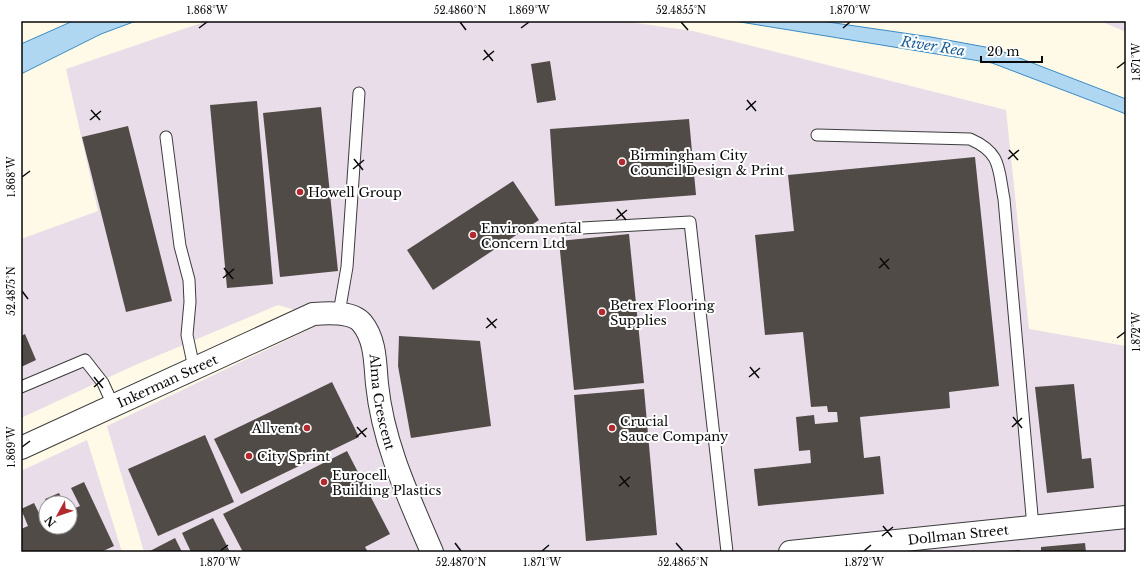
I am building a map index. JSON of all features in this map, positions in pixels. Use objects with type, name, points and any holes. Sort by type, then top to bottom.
[{"type":"street","name":"Alma Crescent","points":[[313,314],[339,313],[361,322],[372,338],[378,393],[396,468],[432,552]]},
{"type":"street","name":"Inkerman Street","points":[[21,448],[313,314]]},
{"type":"street","name":"Dollman Street","points":[[790,552],[1126,517]]},
{"type":"lane","points":[[339,313],[347,267],[359,93]]},
{"type":"lane","points":[[817,135],[970,140],[984,145],[995,156],[1004,199],[1033,527]]},
{"type":"lane","points":[[166,137],[180,246],[189,280],[190,302],[187,335],[194,368]]},
{"type":"lane","points":[[564,229],[690,222],[727,552]]},
{"type":"lane","points":[[21,387],[85,360],[103,383],[113,405]]},
{"type":"shaded area","points":[[207,21],[622,21],[693,31],[1006,110],[1029,329],[1126,346],[1126,552],[144,552],[107,426],[316,326],[298,311],[278,305],[133,366],[21,418],[21,239],[98,211],[66,69]]},
{"type":"shaded area","points":[[1100,21],[1126,21],[1126,32]]},
{"type":"shaded area","points":[[87,440],[122,552],[21,552],[21,471]]},
{"type":"water","points":[[73,21],[136,21],[101,34],[21,74],[21,44]]},
{"type":"water","name":"River Rea","points":[[734,21],[821,21],[931,37],[996,49],[1126,99],[1126,114],[992,63]]},
{"type":"building","points":[[550,61],[556,100],[537,103],[531,64]]},
{"type":"building","points":[[257,101],[273,284],[227,288],[210,105]]},
{"type":"building","name":"Howell Group","points":[[321,107],[338,271],[280,277],[263,113]]},
{"type":"building","name":"Birmingham City Council Design & Print","points":[[689,119],[696,195],[555,206],[550,129]]},
{"type":"building","points":[[128,126],[172,301],[126,312],[82,137]]},
{"type":"building","points":[[975,157],[999,386],[949,392],[950,408],[860,417],[864,458],[880,456],[884,494],[758,506],[754,469],[811,463],[810,450],[799,451],[796,417],[814,415],[815,424],[838,422],[837,412],[828,412],[827,406],[811,407],[803,332],[765,335],[755,235],[794,231],[788,175]]},
{"type":"building","name":"Environmental Concern Ltd","points":[[513,181],[539,220],[433,290],[407,250]]},
{"type":"building","name":"Betrex Flooring Supplies","points":[[629,234],[644,383],[574,390],[559,241]]},
{"type":"building","points":[[25,334],[36,360],[21,367],[21,336]]},
{"type":"building","points":[[399,336],[480,341],[491,426],[411,438],[398,366]]},
{"type":"building","name":"Allvent","points":[[332,382],[359,437],[241,494],[214,439]]},
{"type":"building","points":[[1074,384],[1082,459],[1091,458],[1094,488],[1047,493],[1035,387]]},
{"type":"building","points":[[644,389],[657,535],[586,541],[574,395]]},
{"type":"building","points":[[205,435],[234,502],[158,536],[128,469]]},
{"type":"building","name":"Eurocell Building Plastics","points":[[347,451],[390,534],[365,547],[368,552],[243,552],[223,514]]},
{"type":"building","points":[[84,482],[114,546],[101,552],[21,552],[21,529],[28,526],[21,509],[34,503],[38,511],[38,535],[78,535],[78,507],[80,506],[78,502],[78,495],[74,495],[71,488]]},
{"type":"building","points":[[213,518],[230,552],[191,552],[182,533]]},
{"type":"building","points":[[175,538],[182,552],[148,552]]},
{"type":"building","points":[[1085,543],[1086,552],[1041,552],[1041,547]]},
{"type":"building","points":[[1020,550],[1020,552],[1008,552],[1008,551]]},
{"type":"place","name":"Birmingham City Council Design & Print","points":[[622,162]]},
{"type":"place","name":"Howell Group","points":[[300,192]]},
{"type":"place","name":"Environmental Concern Ltd","points":[[473,235]]},
{"type":"place","name":"Betrex Flooring Supplies","points":[[602,312]]},
{"type":"place","name":"Allvent","points":[[307,428]]},
{"type":"place","name":"Crucial Sauce Company","points":[[612,428]]},
{"type":"place","name":"City Sprint","points":[[249,456]]},
{"type":"place","name":"Eurocell Building Plastics","points":[[324,482]]}]
